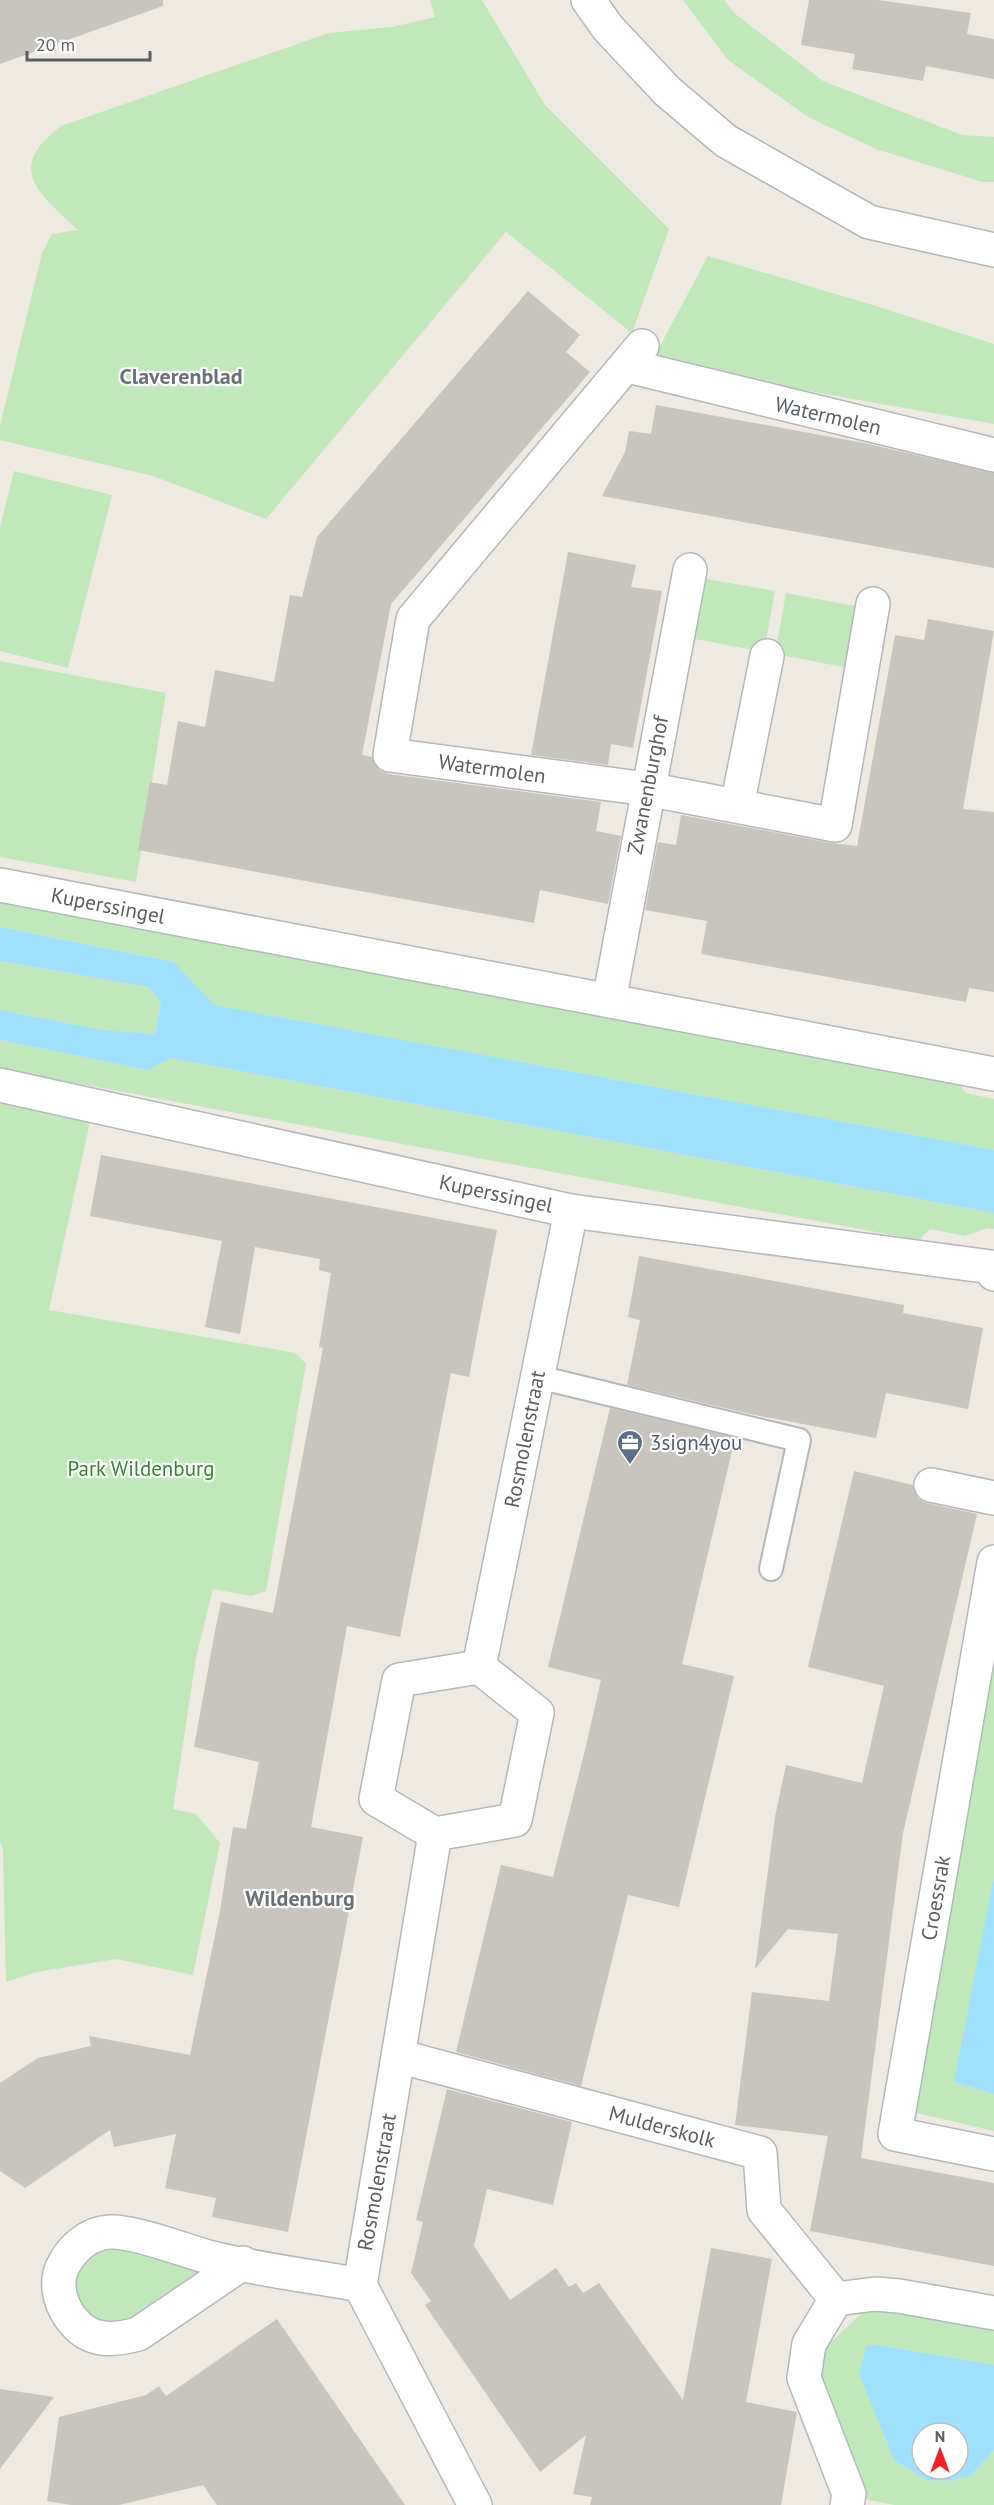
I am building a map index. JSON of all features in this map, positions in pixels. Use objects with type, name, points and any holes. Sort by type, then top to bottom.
[{"type":"street","points":[[588,0],[608,28],[667,91],[726,141],[869,222],[994,250]]},
{"type":"street","name":"Watermolen","points":[[873,604],[835,825],[647,789],[390,755],[414,619],[635,356],[994,455]]},
{"type":"street","name":"Zwanenburghof","points":[[609,1001],[647,789],[690,570]]},
{"type":"street","points":[[738,806],[767,656]]},
{"type":"street","name":"Kuperssingel","points":[[0,885],[994,1074]]},
{"type":"street","name":"Kuperssingel","points":[[0,1085],[572,1211],[991,1267],[994,1274]]},
{"type":"street","name":"Rosmolenstraat","points":[[479,1667],[572,1211]]},
{"type":"street","points":[[931,1485],[994,1498]]},
{"type":"street","name":"Croessrak","points":[[994,1562],[895,2134],[994,2154]]},
{"type":"street","points":[[479,1667],[537,1713],[515,1820],[435,1834],[376,1799],[399,1680],[479,1667]]},
{"type":"street","name":"Rosmolenstraat","points":[[360,2285],[435,1834]]},
{"type":"street","name":"Mulderskolk","points":[[398,2056],[760,2153],[764,2210],[836,2299]]},
{"type":"street","points":[[243,2263],[138,2334],[105,2340],[94,2337],[76,2325],[63,2305],[59,2286],[61,2271],[77,2245],[93,2236],[110,2232],[129,2234],[214,2258],[243,2263],[360,2285],[475,2505]]},
{"type":"street","points":[[847,2505],[849,2494],[804,2378],[809,2344],[836,2299],[875,2294],[899,2296],[994,2313]]},
{"type":"lane","points":[[538,1377],[799,1440],[771,1569]]},
{"type":"green space","points":[[430,0],[482,0],[545,105],[669,229],[632,333],[506,232],[266,519],[153,476],[0,440],[0,426],[42,253],[52,234],[78,230],[41,193],[34,181],[31,169],[34,156],[44,142],[61,126],[329,33],[392,27],[435,17]]},
{"type":"green space","points":[[683,0],[724,0],[734,13],[823,81],[962,135],[994,137],[994,182],[983,182],[876,149],[808,117],[728,60]]},
{"type":"green space","points":[[708,256],[994,344],[994,424],[651,363]]},
{"type":"green space","points":[[14,471],[112,495],[68,668],[0,651],[0,528]]},
{"type":"green space","points":[[701,578],[775,591],[764,652],[690,638]]},
{"type":"green space","points":[[786,593],[860,607],[849,668],[775,654]]},
{"type":"green space","points":[[0,661],[166,693],[136,882],[0,857]]},
{"type":"green space","points":[[0,902],[957,1079],[965,1093],[994,1099],[994,1150],[213,1005],[174,962],[0,927]]},
{"type":"green space","points":[[0,961],[149,987],[161,1003],[155,1034],[102,1030],[0,1010]]},
{"type":"green space","points":[[0,1040],[148,1070],[171,1058],[994,1213],[994,1229],[988,1228],[965,1236],[930,1229],[919,1240],[0,1069]]},
{"type":"green space","name":"Park Wildenburg","points":[[0,1103],[90,1122],[49,1310],[296,1353],[306,1364],[266,1591],[251,1596],[213,1589],[196,1658],[173,1809],[196,1814],[220,1843],[193,1975],[116,1959],[37,1972],[6,1982],[3,1849],[0,1843]]},
{"type":"green space","points":[[994,1617],[994,1877],[955,2082],[994,2094],[994,2131],[904,2110]]},
{"type":"green space","points":[[125,2244],[204,2273],[123,2329],[76,2313],[73,2271],[93,2247]]},
{"type":"green space","points":[[865,2310],[882,2310],[994,2331],[994,2365],[876,2345],[895,2461],[910,2470],[910,2481],[970,2481],[970,2476],[994,2450],[994,2505],[895,2505],[868,2500],[820,2376],[824,2349]]},
{"type":"water","points":[[0,927],[174,962],[214,1005],[994,1150],[994,1213],[171,1058],[148,1070],[0,1040],[0,1010],[102,1030],[155,1034],[161,1003],[149,987],[0,961]]},
{"type":"water","points":[[994,1877],[994,2094],[954,2082]]},
{"type":"water","points":[[877,2345],[994,2365],[994,2450],[970,2476],[970,2421],[910,2421],[910,2470],[895,2461],[859,2374],[867,2346]]},
{"type":"building","points":[[0,0],[163,0],[163,6],[0,64]]},
{"type":"building","points":[[809,0],[878,0],[971,13],[967,34],[994,39],[994,79],[926,66],[923,81],[852,69],[855,54],[801,45]]},
{"type":"building","points":[[528,291],[580,335],[566,352],[590,372],[391,604],[362,755],[372,757],[378,769],[388,774],[601,802],[596,831],[621,836],[608,904],[540,890],[534,923],[138,850],[150,782],[167,785],[178,721],[205,727],[215,670],[274,682],[290,595],[302,597],[317,537]]},
{"type":"building","points":[[656,405],[864,443],[994,473],[994,568],[602,496],[625,452],[629,431],[651,434]]},
{"type":"building","points":[[568,552],[636,565],[631,587],[662,591],[633,748],[611,744],[608,765],[531,755]]},
{"type":"building","points":[[928,619],[994,631],[963,809],[994,812],[994,992],[969,988],[966,1002],[701,954],[707,921],[645,910],[658,842],[676,845],[681,815],[857,846],[895,635],[924,640]]},
{"type":"building","points":[[101,1155],[497,1230],[469,1377],[451,1373],[400,1637],[347,1626],[311,1827],[363,1837],[288,2232],[212,2217],[216,2198],[165,2188],[176,2134],[114,2147],[110,2130],[25,2188],[0,2171],[0,2083],[38,2058],[91,2046],[89,2036],[190,2055],[220,1911],[233,1827],[246,1829],[259,1762],[194,1747],[221,1602],[273,1613],[323,1348],[319,1347],[331,1273],[319,1270],[320,1259],[255,1247],[240,1334],[205,1327],[222,1241],[90,1216]]},
{"type":"building","points":[[639,1256],[904,1305],[903,1313],[983,1328],[968,1409],[886,1393],[876,1438],[750,1414],[627,1385],[640,1320],[628,1317]]},
{"type":"building","points":[[610,1408],[735,1438],[682,1664],[734,1676],[679,1907],[628,1895],[581,2086],[456,2052],[501,1865],[553,1877],[586,1746],[601,1680],[548,1667]]},
{"type":"building","points":[[854,1471],[913,1485],[918,1499],[977,1514],[903,1833],[861,2158],[994,2183],[994,2266],[810,2231],[828,2136],[735,2125],[752,1992],[829,2001],[838,1934],[788,1929],[755,1969],[775,1817],[786,1765],[862,1783],[884,1686],[808,1667]]},
{"type":"building","points":[[447,2089],[572,2122],[553,2205],[487,2189],[474,2246],[510,2300],[556,2268],[569,2287],[576,2283],[583,2293],[599,2283],[683,2400],[711,2248],[772,2259],[746,2402],[797,2412],[781,2505],[590,2505],[592,2497],[573,2494],[586,2435],[540,2472],[425,2305],[431,2301],[411,2273],[423,2222],[416,2220]]},
{"type":"building","points":[[277,2319],[405,2505],[217,2505],[203,2485],[119,2505],[71,2505],[47,2501],[59,2417],[146,2395],[159,2386],[166,2396]]},
{"type":"building","points":[[0,2389],[54,2397],[0,2469]]},
{"type":"place","name":"3sign4you","points":[[630,1466]]},
{"type":"district","name":"Claverenblad","points":[[181,376]]},
{"type":"district","name":"Wildenburg","points":[[300,1898]]}]
